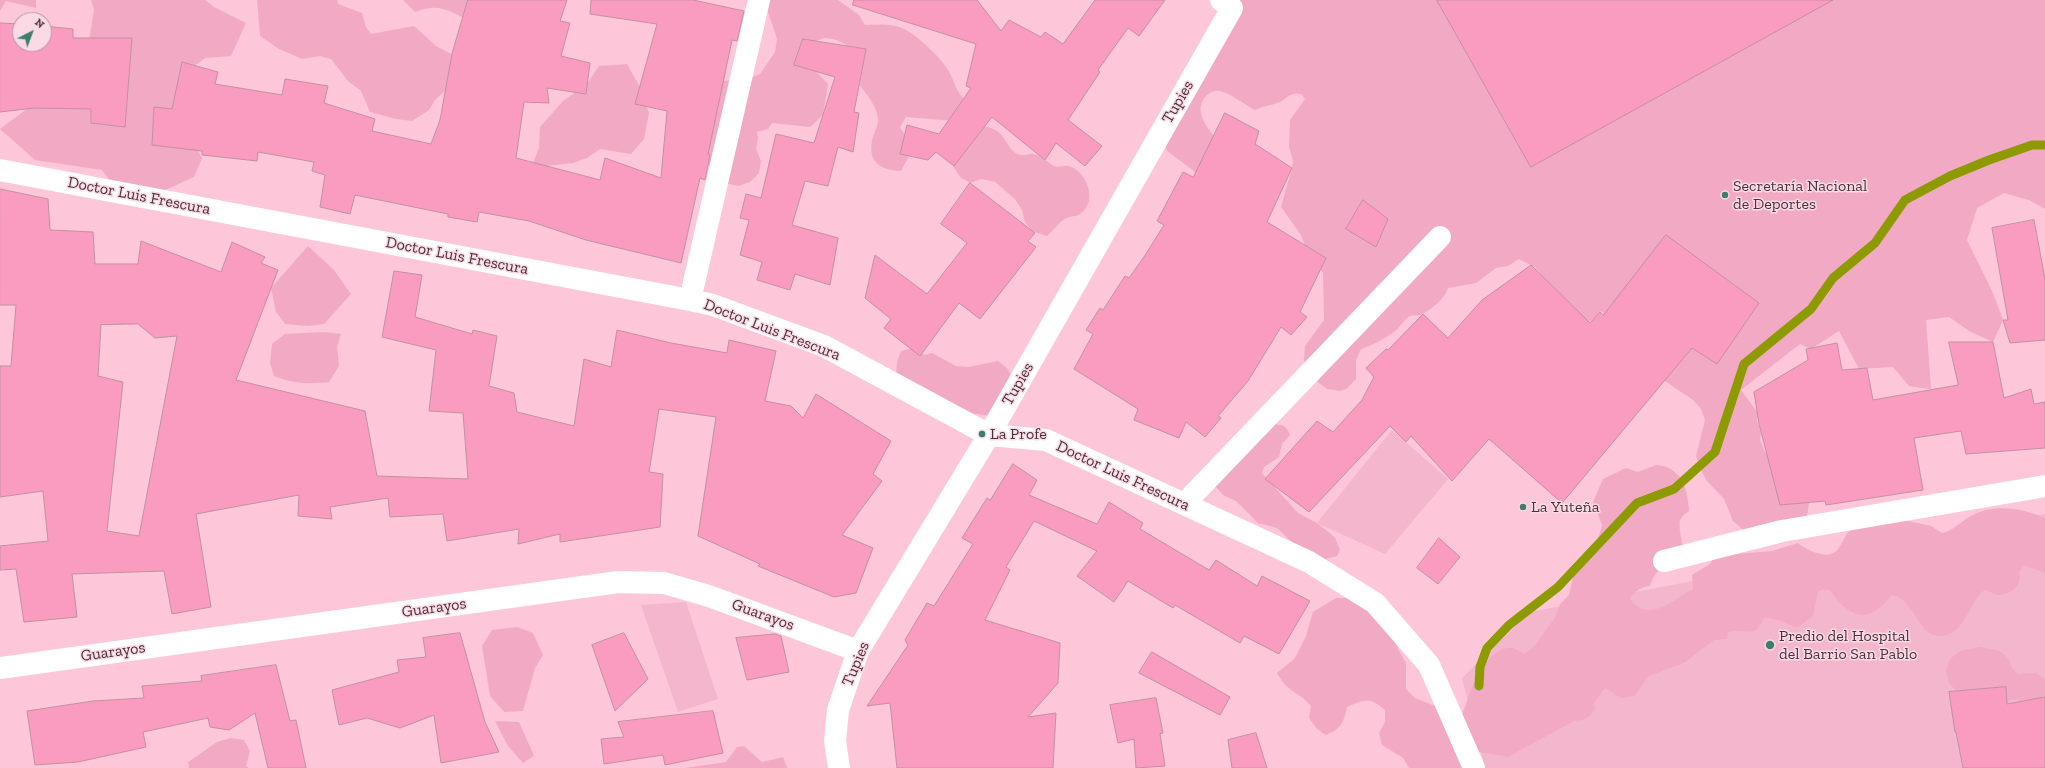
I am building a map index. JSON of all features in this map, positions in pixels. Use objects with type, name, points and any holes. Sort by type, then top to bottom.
[{"type":"street","points":[[690,300],[759,0]]},
{"type":"street","name":"Tupies","points":[[839,768],[835,741],[838,710],[858,651],[989,435],[1226,4]]},
{"type":"street","name":"Doctor Luis Frescura","points":[[0,170],[690,300],[713,305],[824,346],[989,435],[1046,440],[1309,562],[1375,603],[1429,665],[1474,768]]},
{"type":"street","points":[[1184,504],[1440,237]]},
{"type":"street","points":[[1664,561],[1782,531],[2045,486]]},
{"type":"street","name":"Guarayos","points":[[0,668],[618,582],[664,583],[702,594],[858,651]]},
{"type":"shaded area","points":[[0,0],[36,0],[36,8],[6,1],[0,11]]},
{"type":"shaded area","points":[[91,0],[205,0],[214,7],[246,23],[231,56],[205,58],[189,70],[192,139],[202,158],[194,177],[147,198],[119,193],[102,170],[35,160],[0,129],[35,103],[79,102],[94,10]]},
{"type":"shaded area","points":[[257,0],[337,0],[338,4],[362,13],[366,27],[371,34],[414,26],[436,46],[455,56],[452,84],[435,100],[429,110],[412,121],[396,119],[370,112],[361,91],[348,81],[331,59],[320,56],[302,59],[279,49],[260,36]]},
{"type":"shaded area","points":[[403,0],[510,0],[481,30],[458,15],[442,8],[425,9],[415,12]]},
{"type":"shaded area","points":[[764,0],[838,0],[859,15],[865,25],[893,25],[907,31],[926,45],[943,62],[958,91],[964,99],[953,121],[906,117],[900,127],[913,149],[901,171],[882,167],[874,160],[872,155],[872,141],[878,120],[876,110],[859,84],[862,72],[859,59],[850,48],[844,44],[831,39],[822,38],[814,42],[811,66],[828,84],[823,115],[810,127],[772,123],[768,129],[757,132],[758,137],[756,149],[761,161],[759,173],[750,182],[738,186],[725,183],[715,175],[707,162],[702,136],[723,81],[748,79],[760,74],[775,52],[777,39]]},
{"type":"shaded area","name":"Secretaría Nacional de Deportes","points":[[1218,0],[2045,0],[2045,209],[2029,200],[2004,193],[1977,208],[1967,240],[1993,293],[2003,320],[1993,342],[1969,331],[1949,317],[1926,320],[1931,389],[1909,386],[1893,367],[1859,369],[1839,331],[1811,349],[1800,344],[1741,390],[1758,413],[1757,421],[1761,433],[1760,440],[1765,452],[1802,488],[1809,503],[1807,516],[1750,536],[1733,521],[1724,499],[1706,480],[1700,468],[1696,456],[1705,420],[1701,409],[1693,400],[1653,373],[1615,322],[1601,311],[1591,321],[1576,320],[1536,268],[1519,259],[1508,266],[1496,268],[1476,283],[1448,288],[1447,292],[1438,303],[1430,310],[1421,315],[1410,316],[1390,335],[1361,349],[1356,360],[1356,379],[1346,389],[1340,391],[1327,389],[1311,377],[1305,365],[1305,346],[1324,320],[1323,273],[1307,251],[1301,235],[1281,207],[1293,161],[1289,147],[1290,120],[1305,99],[1301,94],[1292,94],[1281,102],[1255,110],[1224,92],[1216,91],[1207,95],[1202,103],[1202,118],[1211,133],[1228,150],[1202,182],[1194,171],[1167,151],[1164,140],[1185,107],[1192,102],[1193,76],[1223,34]]},
{"type":"shaded area","points":[[627,64],[640,87],[649,113],[644,139],[631,154],[600,149],[587,158],[573,163],[546,166],[529,173],[539,148],[540,127],[563,101],[587,84],[599,66]]},
{"type":"shaded area","points":[[985,127],[998,132],[1016,153],[1022,155],[1036,155],[1054,166],[1069,166],[1080,173],[1087,184],[1089,191],[1088,203],[1085,209],[1078,215],[1062,221],[1047,236],[1032,231],[1025,222],[1022,210],[1015,199],[995,182],[982,179],[970,183],[960,177],[950,161],[973,132]]},
{"type":"shaded area","points":[[308,246],[334,270],[351,294],[324,324],[308,326],[285,324],[276,312],[271,288]]},
{"type":"shaded area","points":[[324,332],[341,334],[337,347],[339,366],[329,382],[301,383],[288,381],[274,376],[270,363],[272,344],[285,334]]},
{"type":"shaded area","points":[[914,348],[925,355],[932,353],[956,366],[968,367],[998,361],[1007,368],[1021,391],[992,416],[968,413],[896,375],[897,362],[901,351]]},
{"type":"shaded area","points":[[1274,424],[1284,426],[1290,435],[1282,444],[1279,457],[1264,467],[1262,473],[1298,513],[1317,523],[1335,538],[1340,550],[1337,556],[1325,559],[1300,550],[1277,528],[1258,523],[1236,501],[1223,495],[1214,485]]},
{"type":"shaded area","points":[[1392,430],[1448,479],[1385,554],[1317,523]]},
{"type":"shaded area","points":[[1656,465],[1665,466],[1672,470],[1682,480],[1687,495],[1689,511],[1680,520],[1680,532],[1684,556],[1672,561],[1659,570],[1655,574],[1650,586],[1638,590],[1630,599],[1638,606],[1646,610],[1654,610],[1662,607],[1693,589],[1692,575],[1710,564],[1713,559],[1725,555],[1772,551],[1798,543],[1814,552],[1826,555],[1836,551],[1851,530],[1894,518],[1931,526],[1942,533],[1950,530],[1967,518],[1980,512],[1998,508],[2018,510],[2045,518],[2045,573],[2024,565],[2019,573],[2019,582],[2011,592],[1997,595],[1985,590],[1975,601],[1966,617],[1955,630],[1948,635],[1939,636],[1926,630],[1906,603],[1900,598],[1892,595],[1881,607],[1869,614],[1863,615],[1849,611],[1839,602],[1830,590],[1823,589],[1818,592],[1813,616],[1798,627],[1778,620],[1765,618],[1754,631],[1736,631],[1728,633],[1727,639],[1714,640],[1684,663],[1649,676],[1634,696],[1621,698],[1605,688],[1594,703],[1595,709],[1590,716],[1582,720],[1574,721],[1508,757],[1474,751],[1464,727],[1462,717],[1473,685],[1483,667],[1497,652],[1504,649],[1513,648],[1524,654],[1534,647],[1556,616],[1560,604],[1569,595],[1575,569],[1595,551],[1602,525],[1593,502],[1603,479],[1626,468],[1638,472]]},
{"type":"shaded area","name":"Predio del Hospital del Barrio San Pablo","points":[[2045,514],[2045,768],[1485,768],[1462,678],[1530,612]]},
{"type":"shaded area","points":[[1336,598],[1349,598],[1385,618],[1399,651],[1406,663],[1406,689],[1415,698],[1440,708],[1464,768],[1409,768],[1403,758],[1382,745],[1379,733],[1385,722],[1385,710],[1370,701],[1362,701],[1347,707],[1345,717],[1341,724],[1331,733],[1326,735],[1317,729],[1309,718],[1311,706],[1302,697],[1289,688],[1281,680],[1277,673],[1295,658],[1306,636],[1313,612]]},
{"type":"shaded area","points":[[686,602],[718,699],[678,712],[641,605]]},
{"type":"shaded area","points":[[517,627],[533,633],[543,655],[535,668],[523,711],[504,712],[490,696],[482,646],[492,630]]},
{"type":"shaded area","points":[[1979,647],[1996,650],[2006,656],[2013,669],[2018,674],[2036,673],[2045,679],[2045,697],[2025,702],[2013,699],[2002,704],[1961,696],[1949,683],[1946,671],[1948,664],[1950,659],[1960,651]]},
{"type":"shaded area","points":[[495,721],[519,722],[534,756],[523,763],[508,746]]},
{"type":"shaded area","points":[[231,738],[244,740],[250,751],[246,766],[249,768],[189,768],[188,762],[217,742]]},
{"type":"shaded area","points":[[744,746],[762,762],[783,757],[787,768],[685,768],[726,762],[737,747]]},
{"type":"building","points":[[468,0],[567,0],[560,21],[570,23],[561,56],[590,63],[586,94],[547,88],[549,103],[524,102],[516,158],[600,180],[605,158],[661,178],[667,111],[635,104],[657,24],[590,14],[591,0],[693,0],[744,11],[737,41],[732,40],[708,154],[710,155],[705,180],[700,178],[681,263],[586,240],[529,221],[479,212],[477,222],[448,217],[448,214],[355,195],[350,214],[320,207],[325,175],[312,171],[314,162],[258,152],[257,161],[202,155],[202,151],[152,145],[154,107],[172,109],[182,62],[218,72],[215,84],[282,95],[285,79],[328,86],[324,103],[375,119],[372,131],[431,144],[440,120],[452,54]]},
{"type":"building","points":[[854,0],[977,0],[1001,31],[1009,20],[1041,37],[1045,32],[1063,44],[1095,0],[1165,0],[1139,36],[1128,28],[1098,70],[1100,72],[1068,120],[1102,146],[1085,166],[1056,143],[1045,160],[992,117],[954,166],[936,152],[928,160],[900,154],[907,125],[939,134],[971,88],[966,86],[976,44],[853,5]]},
{"type":"building","points":[[1437,0],[1833,0],[1531,167]]},
{"type":"building","points":[[0,23],[12,24],[12,52],[52,52],[52,27],[73,29],[73,38],[132,38],[125,127],[91,123],[91,109],[35,108],[0,112]]},
{"type":"building","points":[[803,39],[866,49],[854,112],[859,113],[853,152],[838,147],[828,186],[805,181],[792,225],[838,238],[830,285],[795,274],[790,290],[757,280],[762,262],[740,255],[749,220],[740,218],[746,194],[761,198],[776,134],[814,143],[835,77],[794,65]]},
{"type":"building","points":[[1225,113],[1259,131],[1255,144],[1292,168],[1267,222],[1326,258],[1300,312],[1307,317],[1291,335],[1281,327],[1248,381],[1218,416],[1221,418],[1205,437],[1186,422],[1179,438],[1134,420],[1138,409],[1074,369],[1093,334],[1086,330],[1100,308],[1103,310],[1125,276],[1129,278],[1144,257],[1164,225],[1157,221],[1183,172],[1193,177]]},
{"type":"building","points":[[970,183],[1035,233],[1028,241],[1036,247],[980,319],[959,303],[920,356],[884,328],[891,319],[865,298],[875,255],[927,294],[967,243],[941,224]]},
{"type":"building","points":[[0,189],[48,199],[50,230],[93,232],[95,264],[138,264],[141,241],[221,272],[232,242],[265,257],[261,263],[278,270],[236,380],[365,411],[377,476],[468,479],[463,413],[429,411],[436,350],[382,337],[394,271],[422,275],[415,317],[472,334],[473,330],[497,336],[489,386],[514,393],[517,412],[574,426],[584,359],[611,367],[617,330],[671,343],[727,353],[729,340],[776,351],[765,401],[791,406],[803,418],[816,394],[891,441],[873,474],[882,481],[842,535],[873,548],[856,593],[834,597],[758,566],[760,564],[698,536],[716,417],[659,409],[649,472],[663,474],[660,527],[560,542],[560,534],[518,544],[519,529],[447,541],[443,514],[390,517],[388,498],[330,507],[332,519],[298,516],[299,495],[196,514],[211,607],[172,614],[164,571],[72,574],[77,617],[24,622],[16,569],[0,570],[0,546],[48,541],[43,491],[0,497],[0,366],[11,366],[16,305],[0,305]],"holes":[[[138,324],[155,338],[177,336],[139,536],[107,531],[123,382],[98,376],[101,325]]]},
{"type":"building","points":[[1363,200],[1388,219],[1376,247],[1346,229]]},
{"type":"building","points":[[2034,220],[2045,279],[2045,340],[2010,343],[2003,320],[2008,320],[1992,228]]},
{"type":"building","points":[[1666,235],[1759,303],[1717,364],[1692,348],[1562,503],[1489,439],[1452,481],[1411,436],[1406,442],[1390,426],[1309,512],[1265,479],[1317,421],[1333,432],[1362,400],[1374,377],[1366,368],[1386,349],[1388,350],[1423,314],[1448,338],[1482,300],[1531,265],[1590,323],[1600,312],[1603,315]]},
{"type":"building","points":[[1949,342],[1993,342],[2004,398],[2031,389],[2034,404],[2045,402],[2045,448],[1966,454],[1961,431],[1914,438],[1923,490],[1826,505],[1825,501],[1780,505],[1759,424],[1754,392],[1808,360],[1806,349],[1837,343],[1842,370],[1867,368],[1873,400],[1958,385]]},
{"type":"building","points":[[1013,464],[1037,480],[1029,495],[1097,524],[1109,502],[1143,523],[1140,529],[1209,570],[1216,560],[1257,586],[1262,576],[1310,601],[1279,654],[1244,636],[1240,643],[1175,605],[1173,608],[1128,581],[1114,602],[1077,576],[1097,551],[1034,521],[1006,567],[1010,570],[985,620],[1060,643],[1058,683],[1028,717],[1056,713],[1053,768],[897,768],[890,703],[867,706],[908,645],[905,640],[927,603],[934,606],[973,544],[962,538],[987,498],[990,500]]},
{"type":"building","points":[[1439,538],[1460,557],[1438,584],[1417,568]]},
{"type":"building","points":[[460,633],[485,722],[499,752],[441,763],[434,715],[400,728],[367,718],[339,725],[332,690],[399,672],[397,660],[426,657],[423,638]]},
{"type":"building","points":[[624,633],[648,679],[615,711],[592,645]]},
{"type":"building","points":[[775,634],[781,636],[789,672],[747,680],[736,638]]},
{"type":"building","points":[[1152,652],[1230,697],[1220,715],[1139,673]]},
{"type":"building","points":[[276,665],[290,721],[296,720],[306,768],[268,768],[255,713],[229,730],[210,727],[208,718],[143,732],[146,747],[78,762],[35,765],[27,711],[93,701],[144,698],[142,686],[202,681],[201,676]]},
{"type":"building","points":[[2006,687],[2007,704],[2045,697],[2045,768],[1963,768],[1955,732],[1949,692]]},
{"type":"building","points":[[1156,698],[1163,733],[1160,734],[1165,766],[1136,768],[1134,739],[1118,743],[1110,705]]},
{"type":"building","points":[[713,711],[723,753],[665,765],[663,755],[604,764],[601,739],[624,737],[618,722]]},
{"type":"building","points":[[1256,733],[1267,768],[1232,768],[1228,740]]},
{"type":"waterway","points":[[1479,686],[1480,667],[1487,648],[1509,625],[1558,587],[1637,503],[1674,489],[1715,452],[1744,364],[1811,309],[1833,278],[1875,243],[1905,200],[1950,176],[1989,160],[2032,145],[2045,145]]},
{"type":"place","name":"Secretaría Nacional de Deportes","points":[[1725,195]]},
{"type":"place","name":"La Profe","points":[[982,434]]},
{"type":"place","name":"La Yuteña","points":[[1523,507]]},
{"type":"place","name":"Predio del Hospital del Barrio San Pablo","points":[[1770,645]]}]
